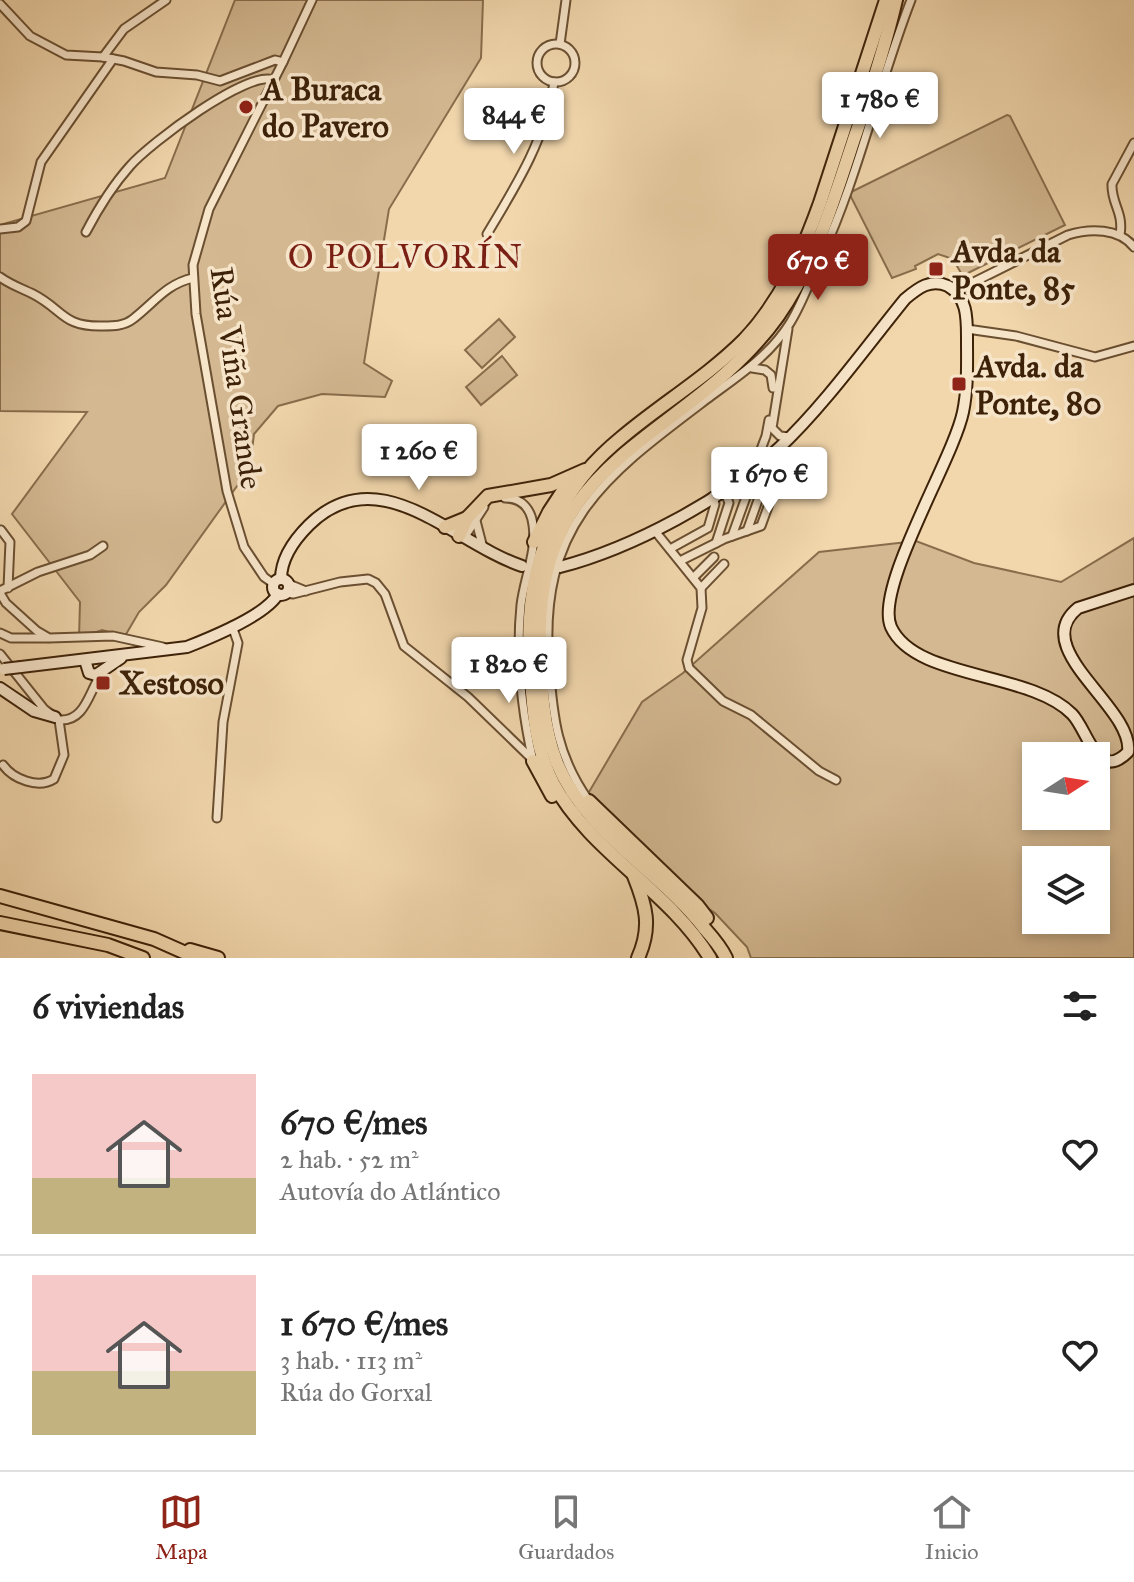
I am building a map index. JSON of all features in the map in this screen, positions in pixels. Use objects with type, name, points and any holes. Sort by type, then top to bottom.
[{"type":"highway","points":[[710,958],[687,926],[591,834],[561,796],[547,769],[532,700],[529,628],[532,587],[551,528],[588,469],[623,436],[727,356],[757,324],[787,282],[820,203],[886,0]]},
{"type":"highway","points":[[818,266],[833,205],[887,39],[896,0]]},
{"type":"highway","points":[[887,39],[905,0]]},
{"type":"highway","points":[[725,956],[682,903],[586,811],[563,777],[550,743],[544,707],[539,630],[543,587],[562,530],[585,493],[614,460],[711,384],[763,334],[800,280],[833,205]]},
{"type":"highway","points":[[462,537],[488,496],[539,488],[588,469]]},
{"type":"highway","points":[[534,542],[572,477]]},
{"type":"highway","points":[[445,527],[472,518]]},
{"type":"highway","points":[[533,761],[563,811],[577,827],[591,834]]},
{"type":"highway","points":[[589,801],[697,905],[719,937],[725,956]]},
{"type":"highway","points":[[633,873],[648,919],[647,933],[638,958]]},
{"type":"highway","points":[[0,896],[218,958]]},
{"type":"highway","points":[[0,923],[108,945],[143,958]]},
{"type":"highway","points":[[154,939],[197,958]]},
{"type":"street","points":[[14,0],[4,6],[30,36],[66,55],[103,57],[156,72],[197,75],[220,81],[275,60],[283,62]]},
{"type":"street","points":[[103,57],[124,29],[166,0]]},
{"type":"street","name":"Rúa Viña Grande","points":[[281,587],[264,577],[253,563],[237,528],[216,434],[193,278],[195,253],[209,209],[312,0]]},
{"type":"street","points":[[560,44],[566,0]]},
{"type":"street","points":[[589,801],[569,771],[554,717],[548,629],[552,586],[559,559],[582,510],[611,476],[751,368],[770,350],[789,324],[829,245],[911,0]]},
{"type":"street","points":[[560,44],[574,56],[574,69],[567,79],[554,82],[539,73],[537,60],[548,46],[560,44]]},
{"type":"street","points":[[0,229],[18,227],[26,221],[41,162],[113,59]]},
{"type":"street","points":[[86,232],[128,168],[156,141],[239,87],[260,78],[274,80]]},
{"type":"street","points":[[487,234],[522,178],[551,107],[554,82]]},
{"type":"street","points":[[1120,235],[1123,222],[1112,184],[1134,143]]},
{"type":"street","points":[[956,291],[1081,231],[1120,235],[1134,247]]},
{"type":"street","points":[[0,277],[41,299],[68,321],[86,327],[117,326],[129,322],[163,291],[179,281],[193,278]]},
{"type":"street","points":[[560,567],[598,556],[655,531],[754,468],[790,437],[905,299],[919,287],[932,283],[944,284],[956,291],[967,313],[967,386],[963,413],[951,448],[895,578],[888,603],[887,616],[900,641],[920,657],[1037,692],[1063,706],[1079,722],[1096,756],[1103,760],[1118,760],[1128,752],[1130,745],[1127,728],[1077,665],[1066,630],[1071,613],[1078,608],[1134,590]]},
{"type":"street","points":[[776,451],[772,428],[789,324]]},
{"type":"street","points":[[967,329],[1016,336],[1095,357],[1134,346]]},
{"type":"street","points":[[765,370],[768,367],[780,368]]},
{"type":"street","points":[[751,368],[765,370],[774,383],[766,436],[754,468]]},
{"type":"street","points":[[772,428],[780,436],[790,437]]},
{"type":"street","points":[[766,436],[776,451]]},
{"type":"street","points":[[680,561],[761,526],[784,463]]},
{"type":"street","points":[[732,536],[750,486]]},
{"type":"street","points":[[716,543],[729,503],[724,489]]},
{"type":"street","points":[[747,531],[762,489]]},
{"type":"street","points":[[670,549],[708,528],[715,504],[713,496]]},
{"type":"street","points":[[484,550],[472,518],[490,502],[504,498],[517,499],[527,507],[534,542],[521,609],[520,643],[533,761]]},
{"type":"street","points":[[89,673],[96,675],[105,666],[126,655],[173,650],[205,640],[272,604],[281,587],[286,556],[302,532],[326,512],[347,503],[378,499],[399,503],[484,550],[522,566]]},
{"type":"street","points":[[1,530],[10,542],[3,591],[6,603],[49,638]]},
{"type":"street","points":[[655,531],[701,588],[702,608],[687,660],[689,668],[723,701],[751,715],[819,771],[836,780]]},
{"type":"street","points":[[3,591],[38,572],[90,555],[103,546]]},
{"type":"street","points":[[694,577],[714,557]]},
{"type":"street","points":[[701,588],[724,564]]},
{"type":"street","points":[[281,587],[306,591],[349,580],[368,579],[376,583],[385,594],[404,646],[468,697],[533,761]]},
{"type":"street","points":[[217,818],[223,722],[238,643],[232,626]]},
{"type":"street","points":[[0,633],[11,638],[113,636],[173,650]]},
{"type":"street","points":[[0,654],[44,709],[57,718],[64,755],[54,779],[44,784],[19,778],[9,773],[3,765]]},
{"type":"street","points":[[2,669],[85,660],[105,666]]},
{"type":"street","points":[[85,660],[92,685]]},
{"type":"street","points":[[0,688],[34,711],[57,718],[73,718],[81,711],[92,685],[105,666]]},
{"type":"street","points":[[520,746],[529,742]]},
{"type":"shaded area","points":[[235,0],[483,0],[481,58],[389,209],[364,363],[392,381],[385,397],[322,394],[278,406],[254,434],[250,468],[166,585],[139,612],[125,636],[102,630],[79,638],[80,602],[12,514],[87,412],[0,411],[0,228],[3,224],[165,178]]},
{"type":"shaded area","points":[[1007,115],[1065,225],[1012,251],[1005,247],[994,252],[992,261],[964,275],[953,259],[938,254],[915,266],[916,269],[892,278],[849,193]]},
{"type":"shaded area","points":[[499,319],[515,337],[482,368],[465,350]]},
{"type":"shaded area","points":[[502,356],[517,375],[481,405],[466,387]]},
{"type":"shaded area","points":[[1134,538],[1134,958],[751,958],[747,947],[715,913],[657,875],[598,817],[589,792],[642,702],[683,673],[819,552],[916,541],[974,563],[1061,582]]},
{"type":"place","name":"A Buraca do Pavero","points":[[246,107]]},
{"type":"place","name":"Avda. da Ponte, 85","points":[[936,269]]},
{"type":"place","name":"Avda. da Ponte, 80","points":[[959,384]]},
{"type":"place","name":"Xestoso","points":[[103,683]]},
{"type":"district","name":"O POLVORÍN","points":[[406,256]]}]
